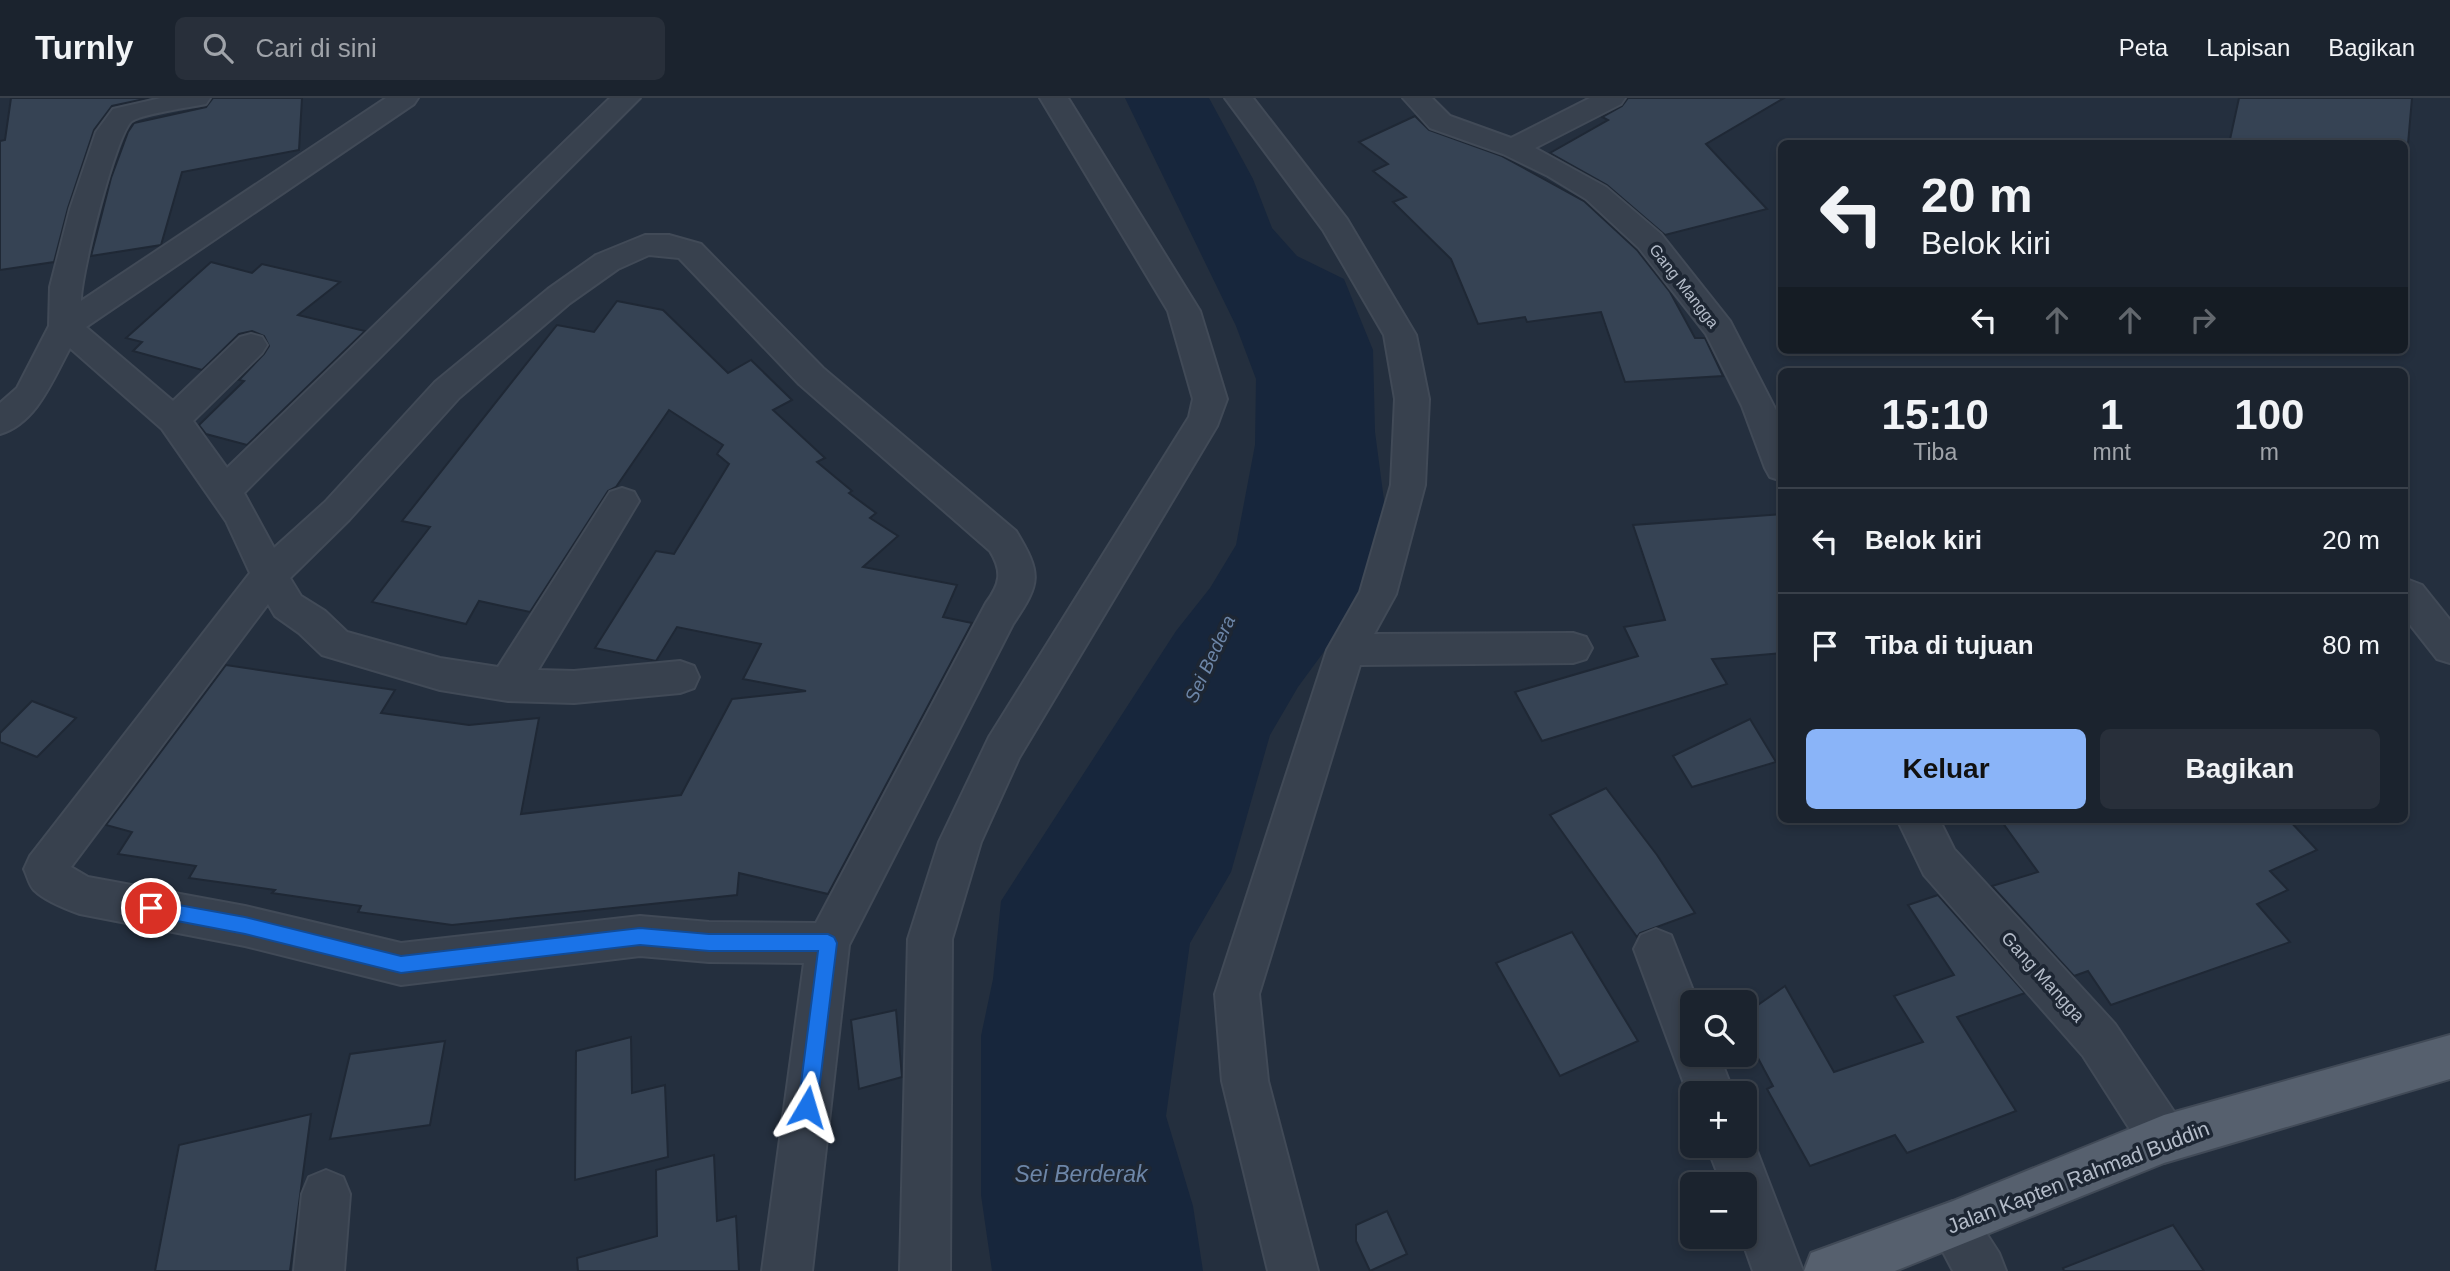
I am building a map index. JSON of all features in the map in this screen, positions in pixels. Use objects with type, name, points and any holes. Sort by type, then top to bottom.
[{"type":"main road","name":"Jalan Kapten Rahmad Buddin","points":[[1829,1271],[1953,1225],[2164,1139],[2450,1057]]},
{"type":"street","points":[[0,422],[29,395],[65,326],[65,287],[85,209],[110,132],[123,115],[196,98]]},
{"type":"street","points":[[65,326],[404,98]]},
{"type":"street","points":[[225,491],[626,98]]},
{"type":"street","points":[[925,1271],[930,939],[960,842],[1003,749],[1048,670],[1205,418],[1210,399],[1184,311],[1054,98]]},
{"type":"street","points":[[1239,98],[1336,226],[1400,335],[1412,399],[1408,485],[1378,594],[1346,650],[1237,994],[1245,1081],[1293,1271]]},
{"type":"street","name":"Gang Mangga","points":[[1417,98],[1440,122],[1513,148],[1558,170],[1596,193],[1650,241],[1719,329],[1759,406],[1778,457]]},
{"type":"street","points":[[1513,148],[1611,98]]},
{"type":"street","points":[[787,1271],[828,943],[999,614],[1018,587],[1016,561],[1003,541],[811,376],[690,251],[669,245],[645,246],[607,262],[559,296],[447,390],[337,511],[269,575],[45,869],[50,876],[80,895],[245,926],[401,964],[640,936],[709,942],[828,943]]},
{"type":"street","points":[[65,326],[174,420],[241,516],[269,575],[288,606],[312,622],[335,644],[440,674],[508,685],[574,687],[680,677]]},
{"type":"street","points":[[174,420],[251,345]]},
{"type":"street","points":[[508,685],[622,501]]},
{"type":"street","points":[[2409,595],[2450,648]]},
{"type":"street","points":[[1346,650],[1573,648]]},
{"type":"street","name":"Gang Mangga","points":[[1920,823],[1939,862],[2099,1040],[2164,1139]]},
{"type":"street","points":[[1656,949],[1680,1013]]},
{"type":"street","points":[[1736,1158],[1778,1271]]},
{"type":"street","points":[[319,1271],[326,1194]]},
{"type":"street","points":[[1953,1225],[1981,1271]]},
{"type":"water","name":"Sei Berderak","points":[[1125,98],[1209,98],[1253,179],[1272,228],[1297,256],[1344,279],[1373,350],[1375,432],[1389,538],[1375,582],[1298,687],[1270,735],[1231,872],[1190,943],[1166,1116],[1193,1206],[1203,1271],[992,1271],[981,1195],[981,1036],[993,979],[1001,901],[1176,631],[1210,588],[1236,545],[1255,445],[1256,379],[1236,326]]},
{"type":"building","points":[[11,98],[149,98],[112,106],[94,130],[68,208],[54,262],[0,270],[0,141],[5,140]]},
{"type":"building","points":[[213,98],[302,98],[299,150],[182,172],[161,245],[91,256],[111,178],[134,123],[206,107]]},
{"type":"building","points":[[1628,98],[1784,98],[1706,144],[1767,209],[1665,235],[1607,185],[1550,153],[1608,120],[1602,117],[1622,106]]},
{"type":"building","points":[[2239,98],[2412,98],[2408,144],[2408,140],[2230,140]]},
{"type":"building","points":[[1415,116],[1429,130],[1502,156],[1584,201],[1637,250],[1670,292],[1695,338],[1705,338],[1723,376],[1625,382],[1601,312],[1527,322],[1525,317],[1478,324],[1451,259],[1393,202],[1406,197],[1373,171],[1388,164],[1359,142]]},
{"type":"building","points":[[211,262],[252,273],[262,264],[340,282],[298,315],[365,331],[247,445],[206,434],[199,425],[244,381],[239,380],[264,354],[269,346],[264,336],[252,331],[239,334],[202,370],[133,351],[142,342],[126,338]]},
{"type":"building","points":[[617,301],[663,310],[728,373],[751,360],[792,400],[773,410],[825,458],[817,462],[852,491],[849,493],[876,513],[870,518],[898,536],[863,567],[957,585],[943,617],[972,623],[828,894],[739,873],[737,895],[452,925],[358,912],[361,906],[189,878],[196,866],[118,854],[132,832],[106,825],[226,665],[395,690],[381,713],[469,725],[539,718],[521,814],[681,795],[732,699],[806,691],[743,679],[761,644],[677,627],[656,661],[595,648],[656,551],[674,554],[729,464],[717,454],[723,445],[669,410],[616,487],[608,491],[530,612],[479,601],[466,624],[372,602],[430,527],[402,521],[557,325],[594,332]]},
{"type":"building","points":[[1778,514],[1778,653],[1712,659],[1727,684],[1542,741],[1515,692],[1638,656],[1624,627],[1665,620],[1633,525]]},
{"type":"building","points":[[32,701],[76,718],[37,757],[0,742],[0,733]]},
{"type":"building","points":[[1750,719],[1776,762],[1692,787],[1673,756]]},
{"type":"building","points":[[1606,788],[1657,855],[1695,913],[1640,933],[1637,937],[1550,815]]},
{"type":"building","points":[[2003,823],[2292,823],[2317,850],[2270,871],[2288,890],[2257,904],[2290,942],[2111,1005],[2088,971],[2074,976],[1992,886],[2038,872]]},
{"type":"building","points":[[1938,895],[2025,993],[1957,1017],[2016,1111],[1907,1153],[1895,1135],[1810,1166],[1767,1089],[1773,1086],[1757,1056],[1757,1006],[1785,986],[1834,1072],[1923,1042],[1894,996],[1954,975],[1908,905]]},
{"type":"building","points":[[1572,932],[1638,1041],[1560,1076],[1496,963]]},
{"type":"building","points":[[896,1010],[902,1077],[859,1089],[851,1020]]},
{"type":"building","points":[[631,1037],[632,1093],[665,1085],[668,1157],[575,1180],[576,1051]]},
{"type":"building","points":[[445,1041],[430,1125],[330,1139],[350,1054]]},
{"type":"building","points":[[311,1114],[290,1271],[155,1271],[179,1145]]},
{"type":"building","points":[[714,1155],[717,1221],[736,1216],[739,1271],[578,1271],[577,1258],[657,1236],[656,1170]]},
{"type":"building","points":[[1387,1211],[1407,1254],[1370,1271],[1356,1241],[1356,1225]]},
{"type":"building","points":[[2173,1225],[2204,1271],[2064,1271],[2063,1268]]},
{"type":"route","points":[[151,908],[245,926],[401,964],[640,936],[709,942],[828,943],[807,1107]]},
{"type":"water label","name":"Sei Bedera","points":[[1210,659]]}]
